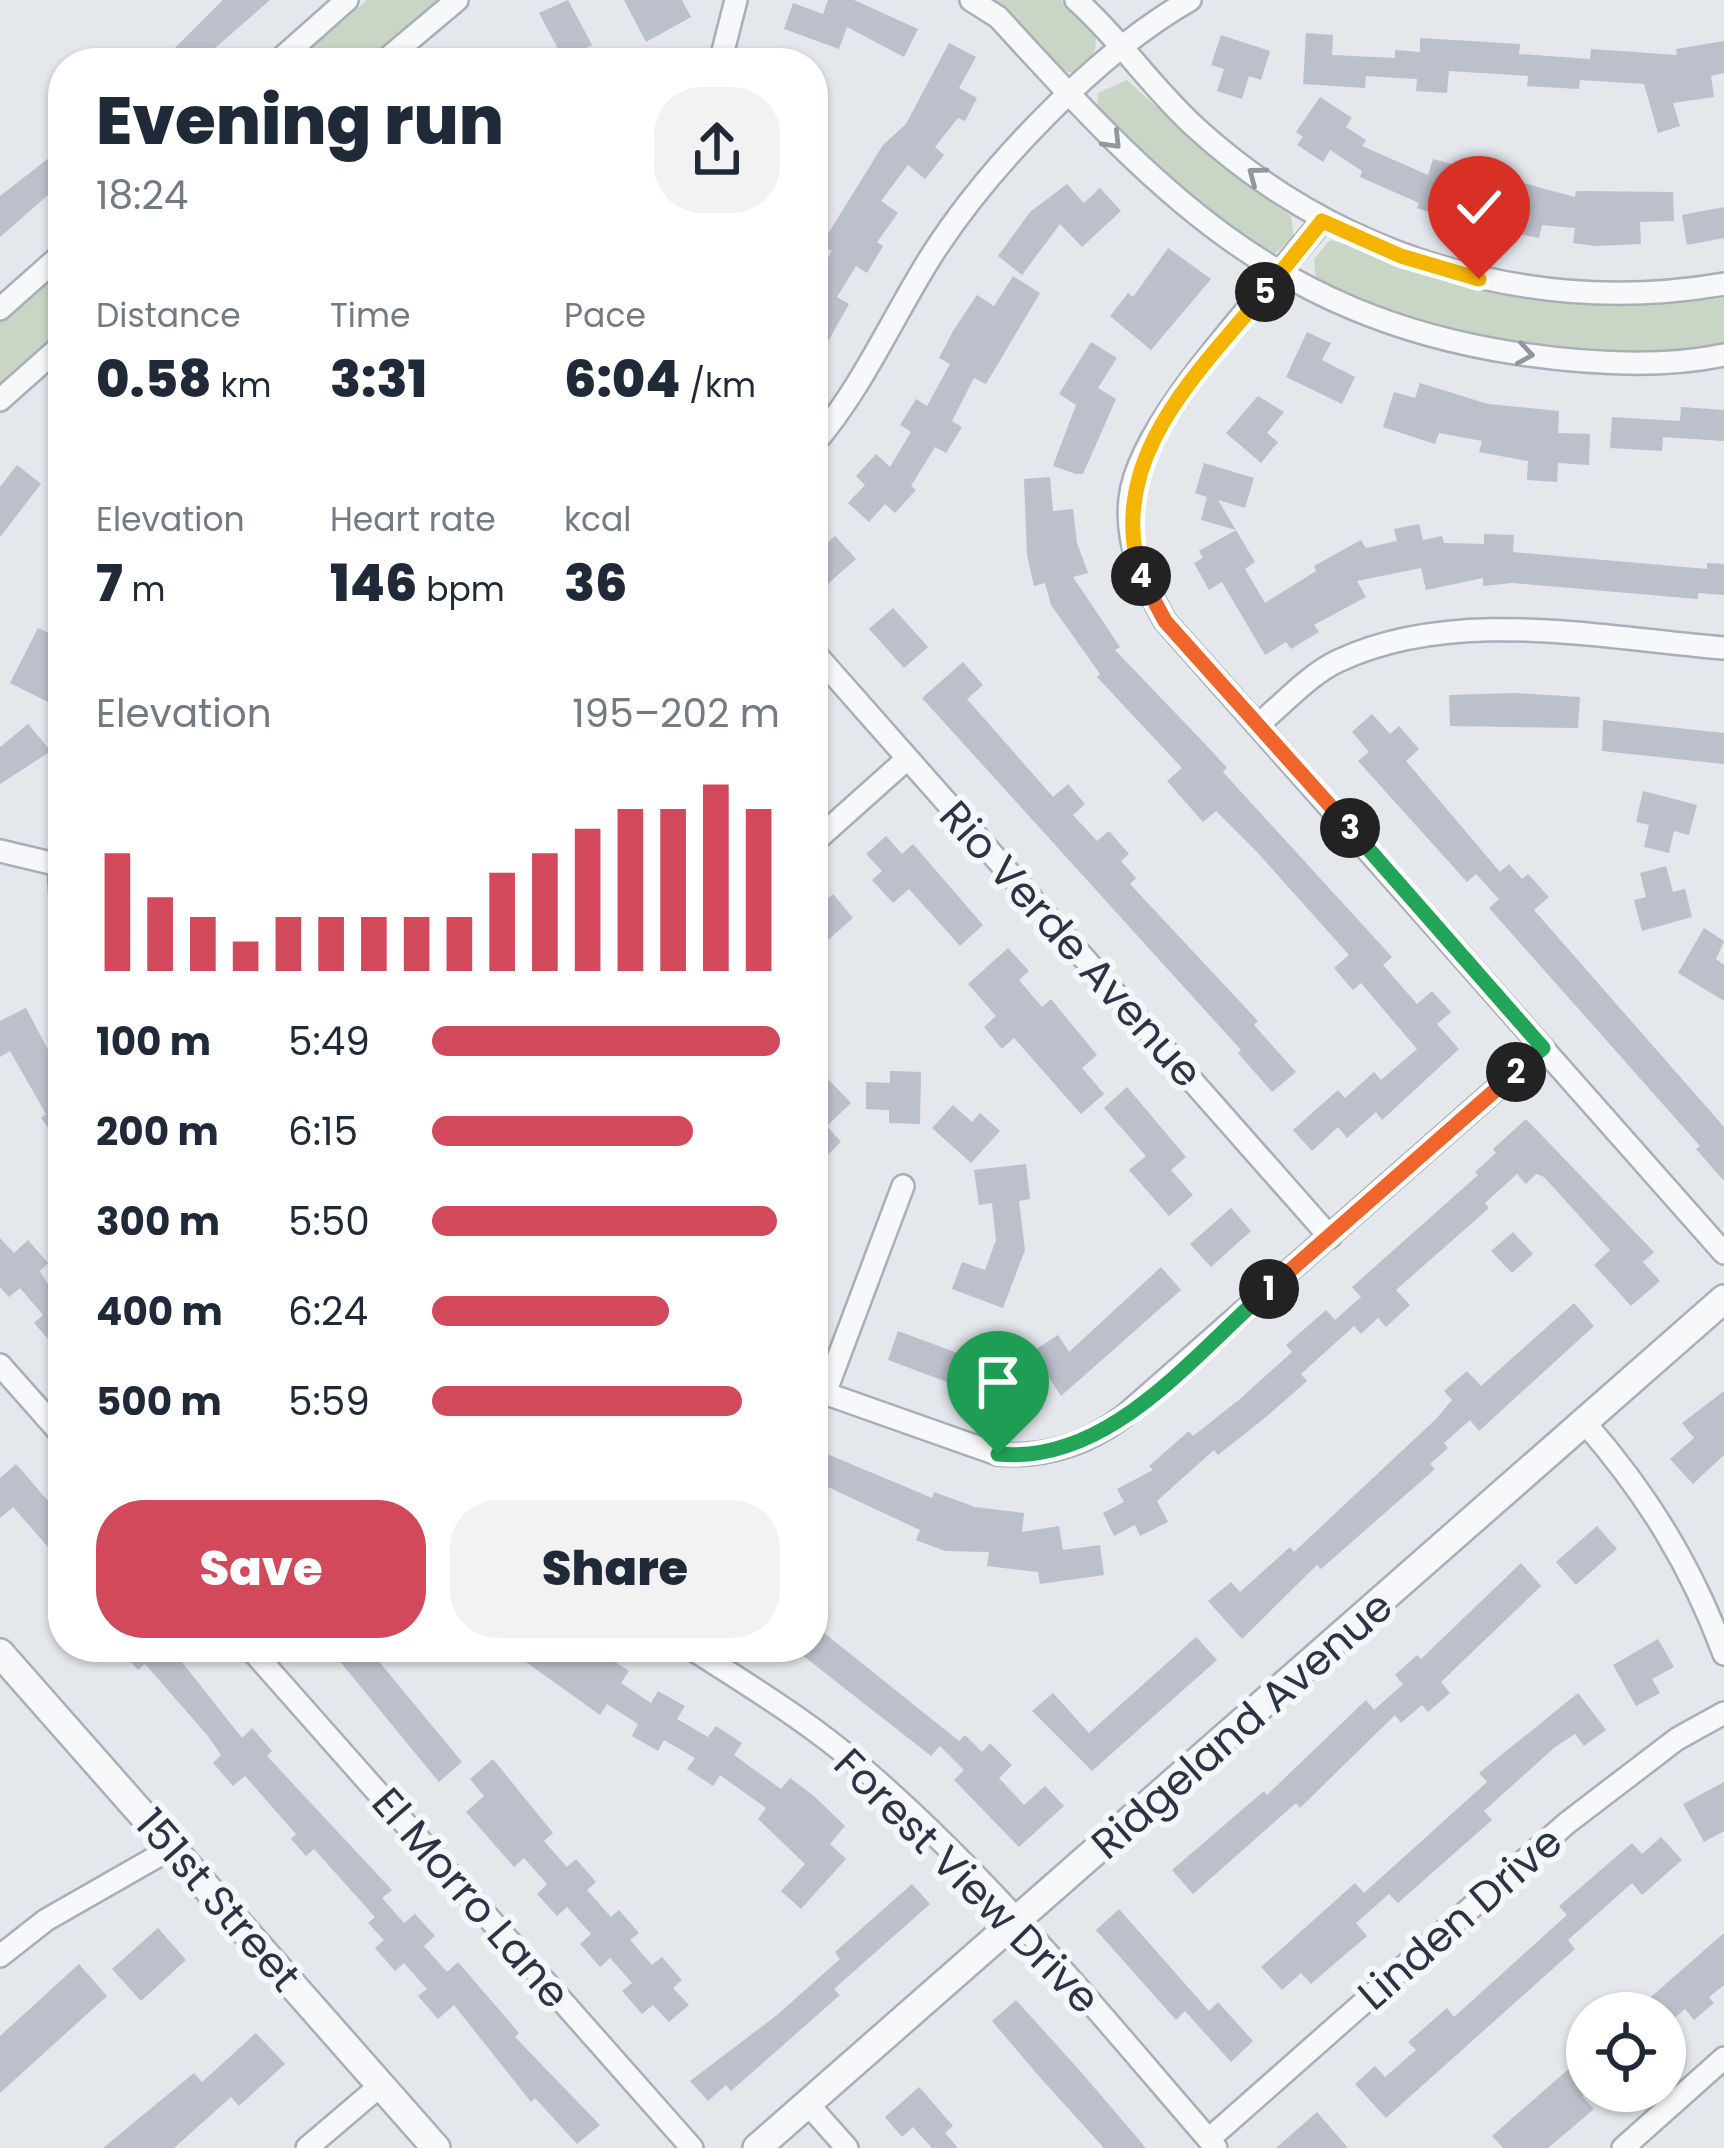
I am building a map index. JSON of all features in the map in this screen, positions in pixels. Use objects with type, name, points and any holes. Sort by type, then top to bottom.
[{"type":"street","points":[[293,48],[347,0]]},
{"type":"street","points":[[400,48],[457,0]]},
{"type":"street","points":[[724,48],[736,0]]},
{"type":"street","points":[[971,0],[998,17],[1071,97],[1208,227],[1279,275],[1414,332],[1485,348],[1556,359],[1724,355]]},
{"type":"street","points":[[1076,0],[1196,128],[1322,221],[1401,256],[1479,279],[1640,293],[1724,284]]},
{"type":"street","points":[[828,425],[874,362],[960,211],[999,165],[1124,48],[1190,0]]},
{"type":"street","points":[[1322,221],[1179,396],[1130,498],[1139,573],[1165,621],[1724,1253]]},
{"type":"street","points":[[0,309],[48,266]]},
{"type":"street","points":[[0,400],[48,357]]},
{"type":"street","points":[[1258,724],[1335,662],[1385,644],[1454,632],[1724,648]]},
{"type":"street","name":"Rio Verde Avenue","points":[[828,668],[1330,1237]]},
{"type":"street","points":[[828,830],[907,759]]},
{"type":"street","points":[[0,851],[48,858]]},
{"type":"street","points":[[828,1394],[998,1454],[1023,1456],[1080,1444],[1123,1417],[1543,1048]]},
{"type":"street","points":[[828,1369],[903,1186]]},
{"type":"street","name":"Ridgeland Avenue","points":[[757,2148],[1724,1299]]},
{"type":"street","points":[[0,1364],[48,1419]]},
{"type":"street","points":[[1585,1423],[1666,1528],[1697,1582],[1724,1654]]},
{"type":"street","name":"151st Street","points":[[0,1653],[436,2148]]},
{"type":"street","name":"El Morro Lane","points":[[262,1662],[692,2148]]},
{"type":"street","name":"Forest View Drive","points":[[713,1662],[790,1711],[860,1766],[1018,1923],[1212,2144]]},
{"type":"street","name":"Linden Drive","points":[[1212,2144],[1567,1823],[1676,1739],[1724,1713]]},
{"type":"street","points":[[0,1957],[46,1920],[172,1848]]},
{"type":"street","points":[[1622,2148],[1724,2058]]},
{"type":"street","points":[[307,2148],[381,2085]]},
{"type":"street","points":[[807,2103],[847,2148]]},
{"type":"green space","points":[[367,0],[438,0],[385,48],[312,48]]},
{"type":"green space","points":[[982,0],[1061,0],[1095,33],[1091,60],[1081,70],[1067,72]]},
{"type":"green space","points":[[1127,80],[1224,168],[1291,216],[1294,238],[1273,255],[1230,232],[1097,113],[1098,93]]},
{"type":"green space","points":[[1330,240],[1431,276],[1514,295],[1618,303],[1724,298],[1724,347],[1621,356],[1515,346],[1463,335],[1316,281],[1314,259]]},
{"type":"green space","points":[[48,278],[48,348],[0,393],[0,321]]},
{"type":"building","points":[[223,0],[270,0],[215,48],[175,48]]},
{"type":"building","points":[[568,0],[592,45],[558,48],[539,13]]},
{"type":"building","points":[[624,0],[682,0],[691,17],[646,42]]},
{"type":"building","points":[[828,0],[854,0],[918,29],[904,57],[847,27],[839,49],[784,29],[793,3],[823,14]]},
{"type":"building","points":[[1306,33],[1333,35],[1332,55],[1395,58],[1395,50],[1420,52],[1420,38],[1520,44],[1519,54],[1590,59],[1591,49],[1677,55],[1676,49],[1724,41],[1724,73],[1711,76],[1714,97],[1673,103],[1680,126],[1658,133],[1644,84],[1580,80],[1579,89],[1527,86],[1528,76],[1449,71],[1447,93],[1416,91],[1417,79],[1366,76],[1365,88],[1303,84]]},
{"type":"building","points":[[1221,35],[1270,51],[1261,80],[1249,76],[1242,99],[1217,91],[1224,69],[1211,65]]},
{"type":"building","points":[[949,43],[976,57],[959,88],[977,98],[965,121],[958,118],[935,147],[944,155],[925,179],[908,165],[881,201],[898,213],[877,242],[883,246],[867,273],[856,266],[837,297],[849,304],[828,341],[828,258],[832,251],[828,234],[883,145],[906,124]]},
{"type":"building","points":[[1320,97],[1352,118],[1346,127],[1366,140],[1362,146],[1428,175],[1433,159],[1575,197],[1576,191],[1673,192],[1674,221],[1640,222],[1641,244],[1596,246],[1573,243],[1575,228],[1542,225],[1539,238],[1514,233],[1518,214],[1475,204],[1473,213],[1450,206],[1446,218],[1417,208],[1419,203],[1360,177],[1362,171],[1330,150],[1323,162],[1297,145],[1303,137],[1296,132]]},
{"type":"building","points":[[48,159],[48,195],[0,237],[0,196]]},
{"type":"building","points":[[1067,184],[1084,203],[1100,188],[1121,211],[1082,247],[1060,224],[1022,275],[998,256],[1030,212]]},
{"type":"building","points":[[1724,207],[1724,238],[1687,245],[1682,215]]},
{"type":"building","points":[[1168,248],[1211,279],[1151,350],[1110,316],[1128,293],[1133,297]]},
{"type":"building","points":[[1013,276],[1040,293],[986,384],[974,378],[952,421],[962,427],[946,453],[935,447],[911,486],[916,490],[895,513],[885,504],[869,522],[848,503],[865,485],[856,476],[876,454],[890,467],[911,432],[900,425],[916,399],[927,406],[950,364],[939,358],[953,331],[977,295],[994,306]]},
{"type":"building","points":[[1307,332],[1331,343],[1322,360],[1355,377],[1342,404],[1286,377]]},
{"type":"building","points":[[1091,342],[1117,358],[1098,388],[1116,399],[1083,474],[1076,474],[1053,466],[1076,405],[1059,394]]},
{"type":"building","points":[[1420,383],[1488,404],[1559,411],[1558,433],[1590,434],[1589,465],[1558,463],[1557,482],[1527,480],[1528,461],[1479,452],[1482,441],[1439,433],[1435,444],[1383,427],[1394,392],[1415,398]]},
{"type":"building","points":[[1258,396],[1284,412],[1267,433],[1278,442],[1261,463],[1226,433]]},
{"type":"building","points":[[1681,407],[1724,410],[1724,441],[1663,437],[1662,451],[1610,448],[1612,417],[1680,421]]},
{"type":"building","points":[[1204,463],[1254,478],[1245,508],[1218,500],[1236,530],[1201,520],[1207,497],[1195,493]]},
{"type":"building","points":[[17,465],[41,484],[0,537],[0,487]]},
{"type":"building","points":[[1050,477],[1053,511],[1073,509],[1077,543],[1088,573],[1073,577],[1120,647],[1115,650],[1227,768],[1223,772],[1392,957],[1383,965],[1417,1004],[1432,991],[1451,1012],[1437,1024],[1459,1049],[1382,1120],[1376,1112],[1347,1138],[1338,1127],[1312,1151],[1293,1130],[1338,1090],[1345,1098],[1374,1072],[1381,1080],[1417,1049],[1361,983],[1353,990],[1334,968],[1349,955],[1258,853],[1216,811],[1203,822],[1167,781],[1182,768],[1097,677],[1100,674],[1051,605],[1045,583],[1034,586],[1027,555],[1024,479]]},
{"type":"building","points":[[1419,524],[1423,540],[1442,536],[1444,543],[1484,544],[1484,534],[1514,535],[1513,552],[1707,569],[1707,563],[1724,564],[1724,595],[1698,593],[1698,599],[1512,583],[1483,586],[1483,578],[1426,590],[1421,568],[1357,581],[1366,597],[1314,625],[1319,632],[1291,649],[1286,642],[1265,655],[1222,582],[1209,590],[1194,563],[1203,558],[1199,551],[1236,530],[1255,562],[1245,569],[1265,603],[1316,571],[1314,566],[1361,540],[1366,548],[1397,541],[1394,529]]},
{"type":"building","points":[[835,536],[856,559],[828,584],[828,542]]},
{"type":"building","points":[[893,608],[928,647],[904,668],[869,629]]},
{"type":"building","points":[[38,628],[48,633],[48,702],[10,683]]},
{"type":"building","points":[[963,662],[983,685],[967,699],[1053,797],[1068,784],[1085,804],[1073,815],[1097,841],[1109,831],[1129,854],[1121,861],[1136,878],[1130,884],[1258,1021],[1254,1025],[1296,1072],[1272,1092],[1238,1053],[1241,1050],[922,698]]},
{"type":"building","points":[[1449,695],[1580,697],[1578,728],[1450,726]]},
{"type":"building","points":[[1372,714],[1390,734],[1399,726],[1419,749],[1406,761],[1500,872],[1509,864],[1522,879],[1528,874],[1549,897],[1534,910],[1724,1127],[1724,1181],[1696,1149],[1700,1146],[1489,908],[1499,899],[1476,874],[1467,882],[1358,761],[1369,752],[1352,732]]},
{"type":"building","points":[[1603,720],[1724,733],[1724,764],[1602,751]]},
{"type":"building","points":[[28,724],[48,753],[0,784],[0,747]]},
{"type":"building","points":[[1643,791],[1697,805],[1689,835],[1674,831],[1669,853],[1644,847],[1649,825],[1636,822]]},
{"type":"building","points":[[886,836],[902,854],[913,844],[983,925],[960,946],[909,889],[893,903],[872,880],[882,871],[866,854]]},
{"type":"building","points":[[1666,866],[1673,892],[1685,889],[1692,917],[1642,931],[1634,900],[1646,897],[1640,873]]},
{"type":"building","points":[[833,894],[853,918],[828,940],[828,898]]},
{"type":"building","points":[[1704,928],[1724,941],[1716,959],[1724,965],[1724,1001],[1678,973]]},
{"type":"building","points":[[1008,948],[1029,971],[1019,980],[1042,1007],[1051,999],[1097,1055],[1082,1068],[1104,1094],[1081,1114],[1014,1038],[1002,1049],[984,1027],[996,1016],[968,984]]},
{"type":"building","points":[[26,1008],[48,1050],[48,1128],[41,1118],[46,1114],[10,1051],[0,1057],[0,1021]]},
{"type":"building","points":[[890,1071],[921,1072],[920,1124],[889,1123],[889,1110],[866,1109],[866,1082],[890,1083]]},
{"type":"building","points":[[828,1081],[851,1103],[828,1125]]},
{"type":"building","points":[[1127,1087],[1186,1157],[1171,1170],[1193,1195],[1169,1216],[1129,1170],[1146,1156],[1104,1108]]},
{"type":"building","points":[[953,1105],[972,1122],[980,1113],[1000,1131],[971,1163],[932,1128]]},
{"type":"building","points":[[1526,1119],[1654,1252],[1643,1262],[1660,1281],[1631,1306],[1594,1265],[1610,1250],[1544,1177],[1536,1174],[1526,1184],[1517,1174],[1485,1203],[1489,1208],[1396,1290],[1410,1305],[1386,1327],[1378,1318],[1361,1334],[1354,1326],[1301,1374],[1307,1381],[1218,1455],[1214,1450],[1157,1501],[1168,1522],[1140,1536],[1135,1525],[1114,1536],[1103,1513],[1124,1502],[1117,1489],[1153,1470],[1149,1466],[1189,1431],[1193,1436],[1240,1399],[1292,1352],[1286,1345],[1326,1310],[1335,1320],[1361,1297],[1352,1287],[1478,1175],[1475,1172],[1496,1153],[1493,1149]]},
{"type":"building","points":[[828,1127],[841,1142],[828,1155]]},
{"type":"building","points":[[1026,1164],[1030,1199],[1019,1201],[1025,1250],[1003,1308],[952,1289],[962,1262],[985,1270],[996,1240],[992,1203],[979,1205],[974,1170]]},
{"type":"building","points":[[1231,1208],[1251,1231],[1211,1267],[1190,1244]]},
{"type":"building","points":[[1513,1232],[1533,1254],[1512,1273],[1491,1251]]},
{"type":"building","points":[[0,1238],[14,1253],[28,1240],[48,1263],[40,1271],[48,1284],[48,1339],[34,1323],[43,1315],[20,1288],[9,1297],[0,1287]]},
{"type":"building","points":[[1161,1267],[1181,1290],[1061,1396],[1032,1352],[1058,1335],[1069,1352]]},
{"type":"building","points":[[1574,1303],[1594,1326],[1479,1431],[1470,1420],[1444,1443],[1448,1448],[1430,1464],[1435,1469],[1321,1569],[1317,1565],[1242,1639],[1208,1601],[1231,1582],[1240,1592],[1290,1547],[1294,1552],[1437,1418],[1452,1400],[1444,1391],[1467,1371],[1481,1386]]},
{"type":"building","points":[[898,1331],[1009,1372],[998,1401],[888,1360]]},
{"type":"building","points":[[1724,1391],[1724,1455],[1693,1484],[1670,1459],[1694,1438],[1682,1423]]},
{"type":"building","points":[[828,1454],[932,1498],[934,1492],[975,1507],[1024,1513],[1022,1532],[1059,1526],[1063,1550],[1100,1545],[1104,1575],[1040,1584],[1038,1572],[987,1566],[989,1552],[945,1551],[916,1540],[920,1530],[828,1487]]},
{"type":"building","points":[[16,1464],[48,1501],[48,1547],[13,1507],[0,1518],[0,1478]]},
{"type":"building","points":[[1597,1526],[1617,1549],[1576,1585],[1556,1562]]},
{"type":"building","points":[[1521,1563],[1541,1586],[1441,1682],[1450,1693],[1428,1712],[1422,1705],[1401,1723],[1395,1715],[1300,1808],[1296,1803],[1193,1894],[1172,1870],[1264,1791],[1267,1795],[1366,1700],[1374,1710],[1403,1684],[1395,1675],[1417,1655],[1421,1659]]},
{"type":"building","points":[[828,1636],[959,1741],[965,1735],[982,1752],[990,1743],[1012,1765],[999,1778],[1024,1805],[1045,1786],[1064,1806],[1019,1847],[954,1780],[964,1770],[940,1746],[931,1756],[811,1662],[828,1662]]},
{"type":"building","points":[[1196,1637],[1217,1660],[1092,1771],[1032,1711],[1053,1693],[1089,1733]]},
{"type":"building","points":[[1658,1639],[1674,1667],[1652,1679],[1660,1693],[1636,1706],[1613,1665]]},
{"type":"building","points":[[131,1662],[182,1662],[242,1738],[252,1728],[272,1751],[267,1756],[392,1890],[382,1898],[404,1923],[415,1914],[435,1936],[424,1946],[447,1972],[458,1962],[519,2033],[515,2037],[600,2125],[577,2144],[535,2098],[531,2102],[454,2005],[438,2019],[418,1996],[427,1989],[404,1963],[395,1971],[375,1948],[384,1940],[368,1923],[375,1917],[314,1849],[306,1856],[291,1839],[296,1834],[245,1776],[233,1786],[213,1763],[221,1755],[208,1736],[145,1664],[138,1670]]},
{"type":"building","points":[[340,1662],[379,1662],[462,1762],[439,1782]]},
{"type":"building","points":[[526,1662],[615,1662],[629,1671],[621,1683],[651,1703],[658,1691],[685,1706],[677,1719],[708,1737],[716,1726],[742,1743],[734,1755],[781,1789],[790,1778],[814,1796],[845,1826],[830,1844],[846,1859],[801,1909],[781,1891],[805,1864],[758,1819],[766,1808],[720,1775],[713,1786],[687,1769],[695,1758],[664,1740],[658,1751],[632,1736],[638,1724],[607,1704],[600,1715]]},
{"type":"building","points":[[1578,1693],[1606,1730],[1584,1746],[1575,1734],[1555,1747],[1484,1811],[1492,1820],[1398,1903],[1389,1894],[1356,1923],[1367,1936],[1311,1984],[1301,1973],[1282,1990],[1261,1967],[1355,1883],[1364,1893],[1487,1782],[1479,1773]]},
{"type":"building","points":[[493,1759],[553,1833],[544,1841],[567,1867],[576,1859],[596,1882],[587,1890],[611,1917],[619,1910],[639,1933],[630,1940],[652,1965],[662,1957],[682,1980],[673,1988],[689,2005],[669,2022],[653,2005],[642,2014],[622,1991],[632,1983],[610,1958],[600,1967],[580,1944],[591,1934],[567,1907],[557,1916],[537,1894],[547,1884],[524,1858],[514,1867],[466,1812],[484,1796],[470,1779]]},
{"type":"building","points":[[1724,1782],[1724,1831],[1704,1842],[1683,1804]]},
{"type":"building","points":[[1661,1837],[1682,1860],[1642,1895],[1632,1883],[1568,1940],[1575,1949],[1386,2118],[1355,2084],[1375,2066],[1385,2077],[1416,2050],[1408,2042],[1447,2008],[1454,2017],[1567,1915],[1559,1906],[1632,1843],[1642,1854]]},
{"type":"building","points":[[912,1884],[930,1904],[834,1989],[840,1995],[731,2091],[726,2085],[708,2101],[690,2081],[777,2015],[840,1959],[835,1952]]},
{"type":"building","points":[[1119,1909],[1209,2011],[1218,2002],[1253,2041],[1231,2062],[1185,2011],[1176,2020],[1096,1930]]},
{"type":"building","points":[[158,1928],[186,1960],[141,2001],[112,1969]]},
{"type":"building","points":[[1724,1933],[1724,1985],[1709,1997],[1714,2003],[1694,2020],[1686,2010],[1686,1992],[1657,1992]]},
{"type":"building","points":[[79,1964],[107,1996],[0,2093],[0,2036]]},
{"type":"building","points":[[1016,2000],[1146,2148],[1104,2148],[1037,2074],[992,2021]]},
{"type":"building","points":[[256,2033],[285,2064],[239,2106],[231,2097],[174,2148],[103,2148],[194,2073],[202,2082]]},
{"type":"building","points":[[1566,2071],[1566,2112],[1590,2112],[1548,2148],[1503,2148],[1492,2136]]},
{"type":"building","points":[[919,2087],[953,2126],[945,2133],[958,2148],[932,2148],[913,2127],[902,2137],[885,2117]]},
{"type":"building","points":[[1317,2112],[1348,2148],[1276,2148]]},
{"type":"route","points":[[998,1454],[1053,1452],[1106,1430],[1543,1048],[1165,621],[1139,573],[1134,547],[1130,498],[1147,452],[1179,396],[1322,221],[1401,256],[1479,279]]}]
